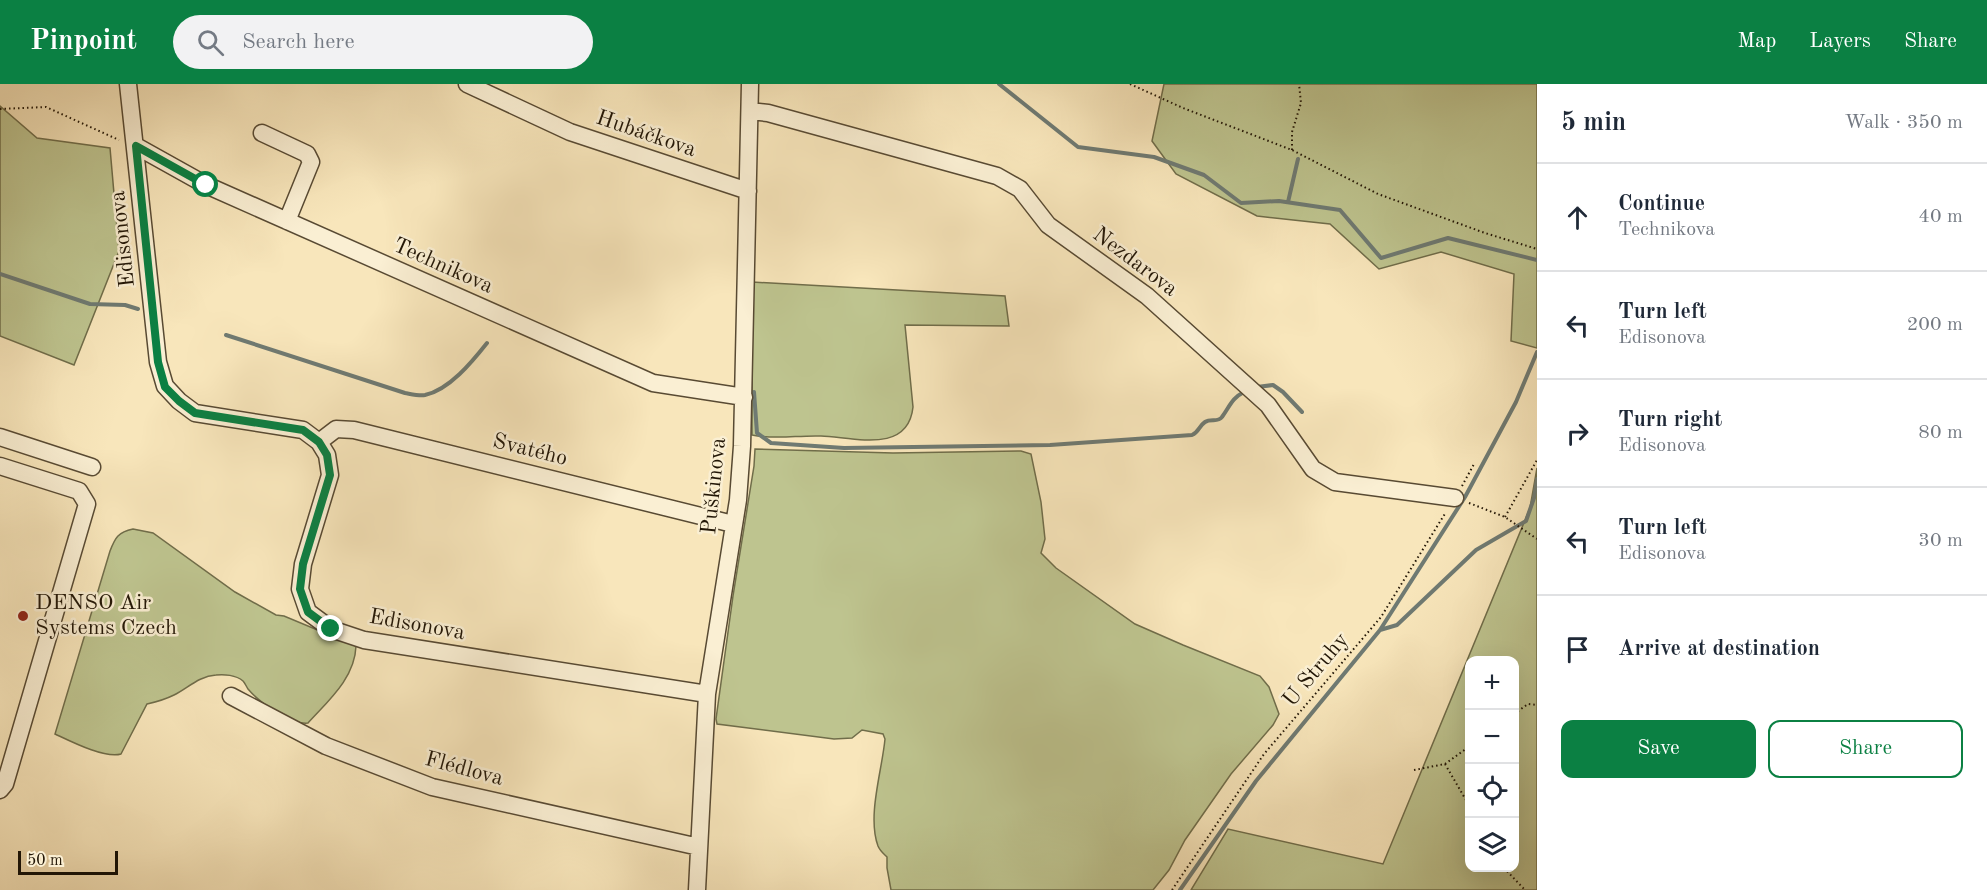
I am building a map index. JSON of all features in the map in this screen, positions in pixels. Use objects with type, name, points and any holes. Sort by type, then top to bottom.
[{"type":"street","name":"Edisonova","points":[[128,84],[158,362],[165,387],[195,413],[303,430],[319,442],[327,455],[330,475],[303,564],[300,589],[308,612],[331,629],[363,640],[707,694]]},
{"type":"street","name":"Hubáčkova","points":[[467,84],[570,132],[748,191]]},
{"type":"street","name":"Puškinova","points":[[697,890],[707,694],[738,500],[744,397],[750,84]]},
{"type":"street","name":"Nezdarova","points":[[750,111],[768,113],[1005,180],[1020,189],[1048,225],[1147,296],[1268,405],[1313,469],[1335,482],[1455,498]]},
{"type":"street","points":[[262,133],[307,154],[310,158],[311,162],[287,221]]},
{"type":"street","name":"Technikova","points":[[136,146],[206,185],[653,383],[744,397]]},
{"type":"street","name":"Svatého","points":[[319,442],[336,429],[354,430],[733,524]]},
{"type":"street","points":[[0,437],[93,467]]},
{"type":"street","points":[[0,466],[79,491],[87,504],[5,784],[0,790]]},
{"type":"street","name":"Flédlova","points":[[231,696],[326,746],[432,787],[699,847]]},
{"type":"path","points":[[1130,84],[1183,108],[1292,150],[1378,194],[1485,233],[1537,249]]},
{"type":"path","points":[[1292,150],[1292,132],[1301,103],[1299,84]]},
{"type":"path","points":[[0,109],[46,107],[117,140],[136,146]]},
{"type":"path","points":[[1505,518],[1537,460]]},
{"type":"path","name":"U Struhy","points":[[1172,890],[1264,754],[1381,617],[1474,464]]},
{"type":"path","points":[[1455,498],[1505,518],[1537,539]]},
{"type":"path","points":[[1519,711],[1528,704],[1537,705]]},
{"type":"path","points":[[1414,771],[1445,764],[1465,750]]},
{"type":"path","points":[[1445,764],[1465,798]]},
{"type":"path","points":[[1509,872],[1525,890]]},
{"type":"green space","points":[[1164,84],[1537,84],[1537,348],[1511,341],[1514,274],[1441,252],[1379,269],[1330,224],[1257,216],[1176,174],[1152,141]]},
{"type":"green space","points":[[0,106],[37,138],[110,148],[119,251],[74,365],[0,336]]},
{"type":"green space","points":[[752,282],[1005,296],[1009,326],[905,325],[913,407],[909,422],[901,432],[890,438],[862,440],[821,436],[752,435]]},
{"type":"green space","points":[[755,449],[893,453],[1021,451],[1031,454],[1041,502],[1045,539],[1041,553],[1056,568],[1135,624],[1260,676],[1269,687],[1279,714],[1273,725],[1231,774],[1185,840],[1169,870],[1153,890],[891,890],[887,857],[878,846],[874,821],[885,739],[883,734],[862,730],[852,738],[834,739],[717,724]]},
{"type":"green space","points":[[1537,468],[1537,890],[1191,890],[1228,829],[1383,864],[1465,665],[1465,872],[1519,872],[1519,656],[1469,656],[1530,508]]},
{"type":"green space","points":[[133,529],[153,533],[235,592],[276,615],[284,616],[356,646],[346,679],[308,723],[301,723],[275,712],[253,694],[240,679],[230,675],[219,675],[204,678],[171,696],[147,704],[121,754],[97,752],[55,734],[110,551],[118,536]]},
{"type":"waterway","points":[[999,84],[1078,147],[1154,157],[1204,175],[1241,203],[1279,201],[1340,210],[1381,258],[1448,238],[1537,260]]},
{"type":"waterway","points":[[1288,202],[1298,159]]},
{"type":"waterway","points":[[0,274],[90,304],[125,305],[138,309]]},
{"type":"waterway","points":[[226,335],[405,393],[420,395],[434,392],[451,381],[487,343]]},
{"type":"waterway","points":[[1180,890],[1256,781],[1380,630],[1465,497],[1516,402],[1537,352]]},
{"type":"waterway","points":[[1257,387],[1273,385],[1302,412]]},
{"type":"waterway","points":[[754,392],[757,433],[771,443],[844,448],[1050,445],[1192,435],[1205,422],[1220,419],[1234,400],[1244,392]]},
{"type":"waterway","points":[[1380,630],[1397,625],[1476,550],[1526,521],[1534,498],[1537,479]]},
{"type":"place","name":"DENSO Air Systems Czech","points":[[23,616]]},
{"type":"route","points":[[206,185],[136,146],[158,362],[165,387],[195,413],[303,430],[319,442],[327,455],[330,475],[303,564],[300,589],[308,612],[331,629]]}]
